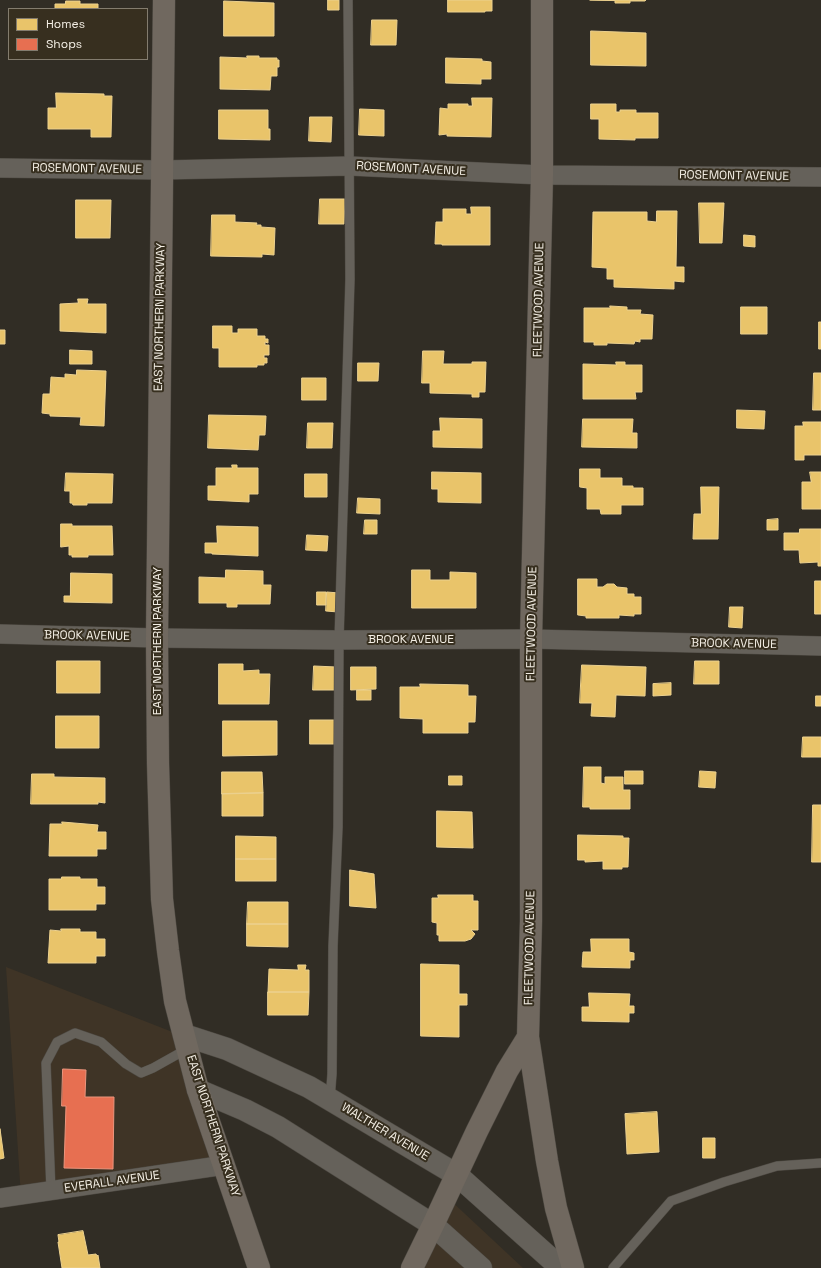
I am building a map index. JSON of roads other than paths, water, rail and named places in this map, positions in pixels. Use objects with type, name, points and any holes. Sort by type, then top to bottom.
[{"type":"main road","name":"EAST NORTHERN PARKWAY","points":[[164,0],[157,638],[158,763],[162,899],[175,1001],[198,1090],[259,1268]]},
{"type":"main road","name":"FLEETWOOD AVENUE","points":[[542,0],[542,175],[531,639],[531,921],[528,1037],[547,1161],[556,1208],[573,1268]]},
{"type":"main road","points":[[412,1268],[507,1071],[528,1037]]},
{"type":"main road","name":"WALTHER AVENUE","points":[[186,1042],[227,1049],[309,1087],[457,1175],[561,1268]]},
{"type":"main road","points":[[198,1090],[245,1110],[278,1127],[433,1225],[481,1268]]},
{"type":"street","name":"ROSEMONT AVENUE","points":[[0,168],[162,170],[350,166],[542,175],[821,177]]},
{"type":"street","name":"BROOK AVENUE","points":[[0,634],[157,638],[339,640],[531,639],[821,646]]},
{"type":"street","name":"EVERALL AVENUE","points":[[0,1198],[224,1165]]},
{"type":"lane","points":[[330,1100],[332,1074],[333,946],[338,827],[339,640],[350,279],[348,0]]},
{"type":"lane","points":[[50,1191],[46,1063],[57,1042],[74,1033],[101,1042],[126,1064],[141,1073],[153,1068],[186,1042]]},
{"type":"lane","points":[[613,1268],[671,1201],[724,1182],[777,1166],[821,1163]]}]
